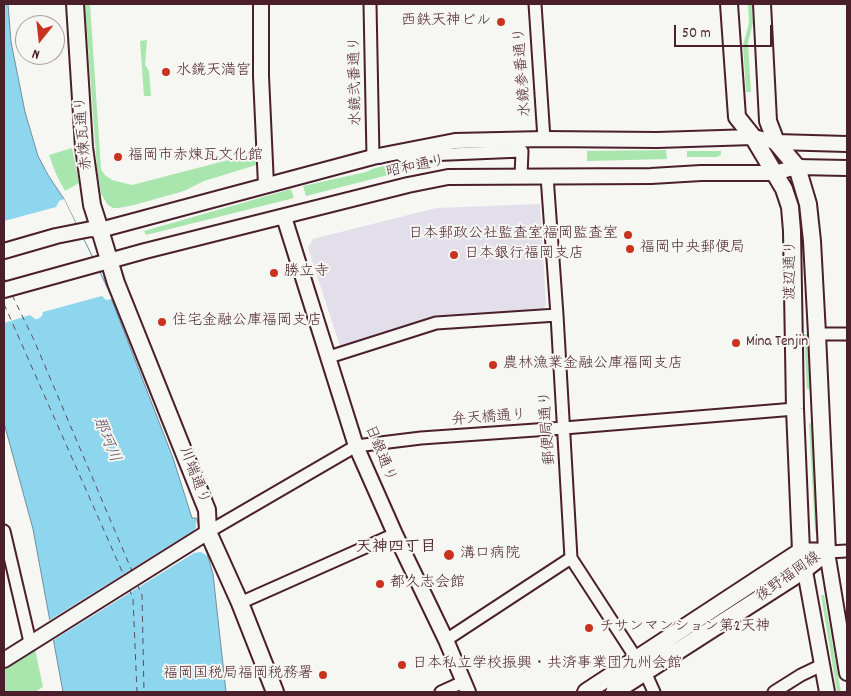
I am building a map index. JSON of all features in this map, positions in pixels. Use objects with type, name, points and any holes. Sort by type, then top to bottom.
[{"type":"main road","name":"赤煉瓦通り","points":[[75,4],[84,147],[92,205],[100,230],[102,262]]},
{"type":"main road","name":"渡辺通り","points":[[729,4],[737,117],[753,137],[784,189],[790,208],[801,551]]},
{"type":"main road","name":"渡辺通り","points":[[762,4],[768,121],[776,142],[797,167],[808,204],[818,334],[827,552]]},
{"type":"main road","name":"川端通り","points":[[102,262],[116,283],[207,510],[205,534],[240,603],[275,692]]},
{"type":"main road","name":"後野福岡線","points":[[614,692],[641,665],[801,551],[827,552]]},
{"type":"main road","name":"後野福岡線","points":[[586,692],[641,665],[804,570],[827,552]]},
{"type":"street","points":[[260,4],[266,185]]},
{"type":"street","name":"水鏡弐番通り","points":[[370,4],[373,157]]},
{"type":"street","name":"水鏡参番通り","points":[[535,4],[544,139]]},
{"type":"street","name":"昭和通り","points":[[4,251],[56,236],[91,229],[100,230],[373,157],[455,141],[544,139],[658,140],[753,137],[776,142],[847,144]]},
{"type":"street","points":[[373,157],[522,151],[520,176]]},
{"type":"street","name":"昭和通り","points":[[4,290],[102,262],[408,185],[448,178],[774,174],[797,167],[847,168]]},
{"type":"street","name":"郵便局通り","points":[[547,176],[571,558]]},
{"type":"street","name":"日銀通り","points":[[284,217],[356,446],[466,687]]},
{"type":"street","points":[[329,357],[436,323],[557,315]]},
{"type":"street","points":[[818,334],[847,334]]},
{"type":"street","name":"弁天橋通り","points":[[205,534],[356,446],[421,438],[795,409]]},
{"type":"street","points":[[4,531],[30,642]]},
{"type":"street","points":[[4,660],[205,534]]},
{"type":"street","points":[[240,603],[395,534]]},
{"type":"street","points":[[801,551],[827,692]]},
{"type":"street","points":[[847,551],[827,552],[847,673]]},
{"type":"street","points":[[446,640],[560,563],[571,558],[641,665],[654,692]]},
{"type":"street","points":[[774,692],[822,664]]},
{"type":"street","points":[[441,692],[466,687]]},
{"type":"shaded area","points":[[540,204],[546,305],[542,310],[441,315],[340,346],[308,248],[313,239],[436,208]]},
{"type":"green space","points":[[85,4],[90,4],[101,169],[105,175],[112,180],[132,185],[259,152],[256,165],[204,181],[184,191],[134,205],[113,208],[108,205],[101,194],[97,169]]},
{"type":"green space","points":[[748,4],[752,4],[753,23],[748,43],[751,92],[746,92],[743,45],[749,23]]},
{"type":"green space","points":[[147,40],[145,65],[149,71],[151,96],[144,96],[140,41]]},
{"type":"green space","points":[[72,148],[79,183],[65,191],[49,155]]},
{"type":"green space","points":[[666,150],[667,159],[587,161],[587,151]]},
{"type":"green space","points":[[687,151],[721,151],[721,155],[717,157],[687,157]]},
{"type":"green space","points":[[435,153],[451,159],[306,196],[303,186],[366,172]]},
{"type":"green space","points":[[291,189],[294,198],[146,235],[144,231]]},
{"type":"green space","points":[[804,334],[807,334],[810,389],[807,389]]},
{"type":"green space","points":[[809,423],[812,424],[817,532],[815,532]]},
{"type":"green space","points":[[821,595],[824,595],[841,692],[837,692]]},
{"type":"green space","points":[[35,649],[43,687],[35,692],[4,692],[4,670]]},
{"type":"water","name":"那珂川","points":[[4,4],[8,4],[15,65],[25,112],[38,156],[64,199],[104,280],[173,458],[192,518],[197,519],[213,574],[226,692],[63,692],[33,529],[4,423]]},
{"type":"pier","points":[[64,199],[112,299],[106,300],[102,296],[43,312],[42,316],[38,319],[30,315],[4,323],[4,221],[56,207],[59,201]]},
{"type":"pier","points":[[196,520],[207,556],[201,552],[194,553],[52,641],[48,621],[193,531],[196,528]]},
{"type":"ferry route","points":[[4,278],[6,282]]},
{"type":"ferry route","points":[[12,295],[34,340],[132,571]]},
{"type":"ferry route","points":[[4,304],[125,578]]},
{"type":"ferry route","points":[[137,584],[142,595],[144,692]]},
{"type":"ferry route","points":[[129,589],[133,598],[137,692]]},
{"type":"place","name":"西鉄天神ビル","points":[[501,22]]},
{"type":"place","name":"水鏡天満宮","points":[[166,72]]},
{"type":"place","name":"福岡市赤煉瓦文化館","points":[[118,157]]},
{"type":"place","name":"日本郵政公社監査室福岡監査室","points":[[628,235]]},
{"type":"place","name":"福岡中央郵便局","points":[[630,249]]},
{"type":"place","name":"日本銀行福岡支店","points":[[454,255]]},
{"type":"place","name":"勝立寺","points":[[274,273]]},
{"type":"place","name":"住宅金融公庫福岡支店","points":[[162,322]]},
{"type":"place","name":"Mina Tenjin","points":[[736,343]]},
{"type":"place","name":"農林漁業金融公庫福岡支店","points":[[493,365]]},
{"type":"place","name":"溝口病院","points":[[449,555]]},
{"type":"place","name":"都久志会館","points":[[380,584]]},
{"type":"place","name":"チサンマンション第2天神","points":[[589,628]]},
{"type":"place","name":"日本私立学校振興・共済事業団九州会館","points":[[402,665]]},
{"type":"place","name":"福岡国税局福岡税務署","points":[[323,675]]},
{"type":"district","name":"天神四丁目","points":[[396,549]]}]
